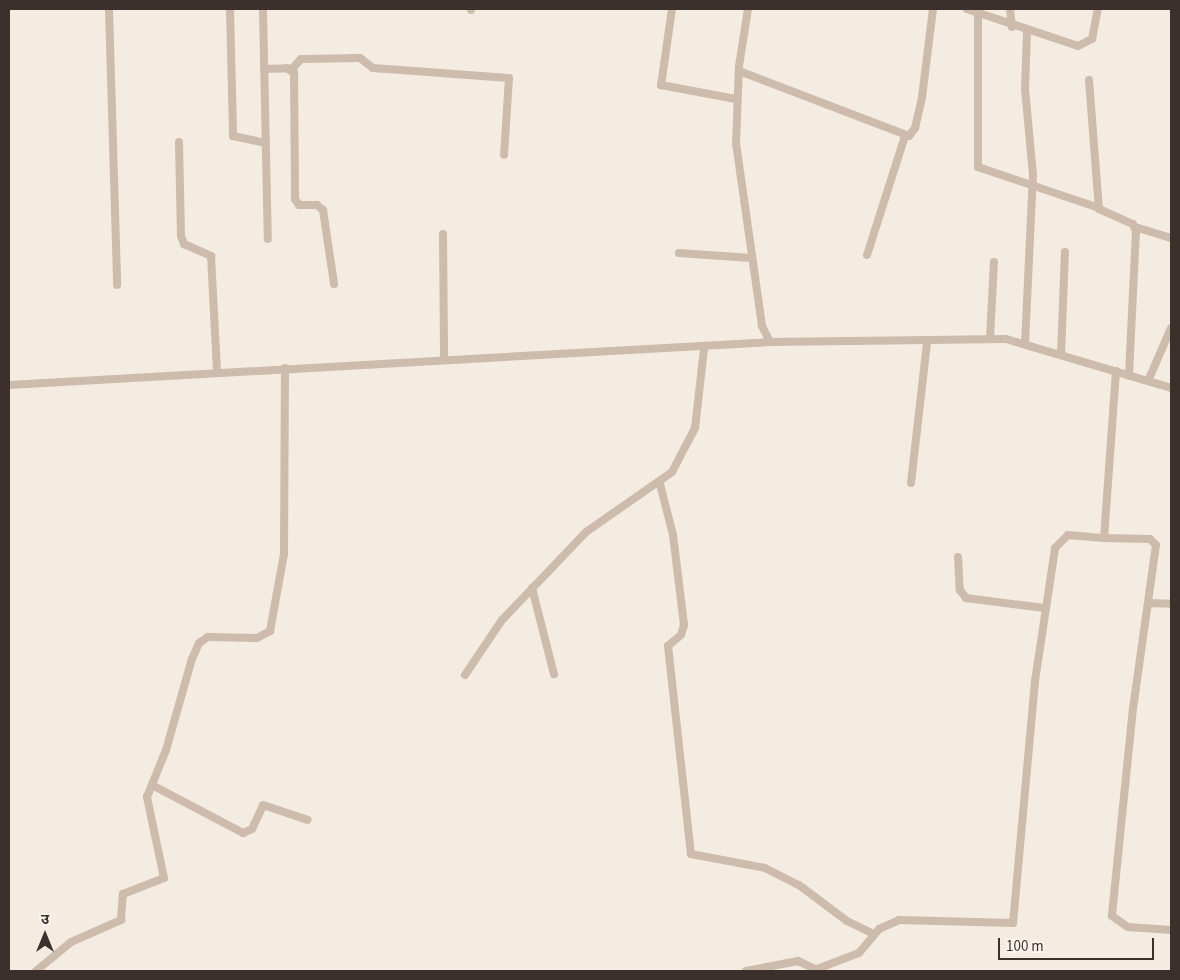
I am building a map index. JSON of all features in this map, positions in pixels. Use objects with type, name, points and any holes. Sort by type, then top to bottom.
[{"type":"street","points":[[109,9],[117,285]]},
{"type":"street","points":[[230,9],[234,136],[265,143]]},
{"type":"street","points":[[263,9],[268,239]]},
{"type":"street","points":[[672,9],[661,85],[736,99]]},
{"type":"street","points":[[748,9],[736,99],[736,144],[762,326],[770,342]]},
{"type":"street","points":[[867,255],[905,136],[915,128],[933,9]]},
{"type":"street","points":[[967,9],[1027,32],[1082,45],[1092,39],[1098,9]]},
{"type":"street","points":[[1010,9],[1012,27]]},
{"type":"street","points":[[978,13],[978,167],[1032,188],[1098,208],[1136,227],[1171,238]]},
{"type":"street","points":[[1025,344],[1032,188],[1025,89],[1027,32]]},
{"type":"street","points":[[334,284],[323,210],[317,205],[299,205],[295,199],[292,69],[301,59],[355,58],[373,68],[509,78],[504,156]]},
{"type":"street","points":[[264,69],[292,69]]},
{"type":"street","points":[[739,71],[905,136]]},
{"type":"street","points":[[1089,80],[1098,208]]},
{"type":"street","points":[[179,142],[181,236],[184,244],[210,256],[217,372]]},
{"type":"street","points":[[1129,376],[1136,227]]},
{"type":"street","points":[[443,234],[444,360]]},
{"type":"street","points":[[1062,355],[1065,252]]},
{"type":"street","points":[[679,253],[751,258]]},
{"type":"street","points":[[990,338],[994,262]]},
{"type":"street","points":[[1148,381],[1171,328]]},
{"type":"street","points":[[9,385],[285,368],[704,349],[770,342],[927,342],[990,338],[1025,344],[1171,388]]},
{"type":"street","points":[[911,483],[927,342]]},
{"type":"street","points":[[465,675],[496,628],[586,532],[660,484],[690,443],[704,349]]},
{"type":"street","points":[[36,971],[72,942],[121,920],[123,894],[164,878],[147,800],[199,643],[224,634],[257,638],[270,631],[284,554],[285,368]]},
{"type":"street","points":[[1104,538],[1116,371]]},
{"type":"street","points":[[660,484],[673,535],[684,625],[681,635],[668,646],[691,854],[765,868],[873,935]]},
{"type":"street","points":[[746,971],[798,961],[812,970],[853,956],[868,944],[873,935],[899,920],[1013,923],[1044,608],[1058,541],[1068,535],[1156,542],[1112,916],[1128,927],[1171,930]]},
{"type":"street","points":[[958,557],[963,596],[1044,608]]},
{"type":"street","points":[[532,588],[554,674]]},
{"type":"street","points":[[1148,603],[1171,604]]},
{"type":"street","points":[[152,785],[244,833],[252,829],[264,804],[308,820]]}]
